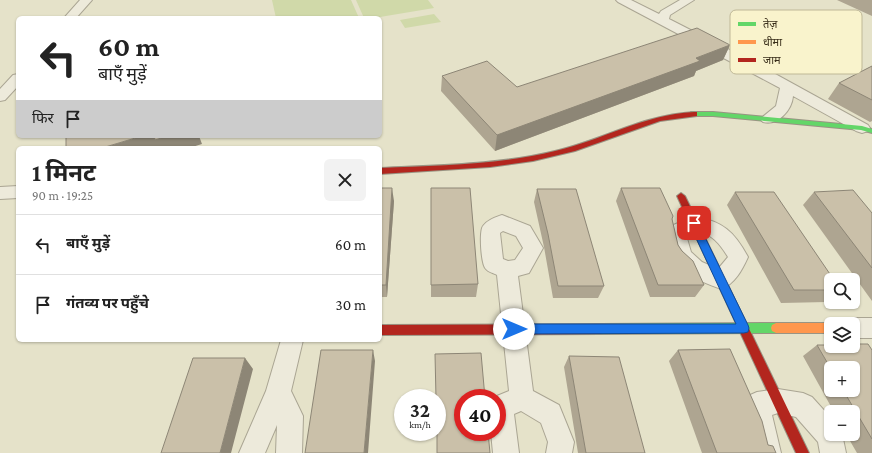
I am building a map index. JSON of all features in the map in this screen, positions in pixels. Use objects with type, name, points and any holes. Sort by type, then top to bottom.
[{"type":"street","points":[[72,16],[86,0]]},
{"type":"street","points":[[622,0],[730,57]]},
{"type":"street","points":[[662,21],[665,13],[688,0]]},
{"type":"street","points":[[762,74],[867,130]]},
{"type":"street","points":[[0,97],[16,80]]},
{"type":"street","points":[[768,119],[780,112],[785,103],[787,87]]},
{"type":"street","points":[[382,171],[496,164],[556,154],[646,123],[678,114],[713,114],[867,130]]},
{"type":"street","points":[[0,193],[16,192]]},
{"type":"street","points":[[681,196],[694,223]]},
{"type":"street","points":[[721,280],[733,268],[738,257],[725,235],[709,226],[694,223],[676,232],[682,256],[695,268],[721,280],[803,453]]},
{"type":"street","points":[[507,270],[522,398]]},
{"type":"street","points":[[382,330],[824,328]]},
{"type":"street","points":[[860,328],[872,328]]},
{"type":"street","points":[[252,453],[278,392],[291,342]]},
{"type":"street","points":[[278,392],[290,416],[289,453]]},
{"type":"street","points":[[506,453],[501,407],[522,398]]},
{"type":"street","points":[[522,398],[550,414],[561,442],[559,453]]},
{"type":"street","points":[[768,453],[757,405],[778,400],[803,406],[830,436],[833,453]]},
{"type":"green space","points":[[272,0],[351,0],[358,16],[276,16]]},
{"type":"green space","points":[[356,0],[428,0],[434,8],[382,17],[363,16]]},
{"type":"green space","points":[[434,14],[441,22],[405,28],[400,20]]},
{"type":"building","points":[[697,28],[730,45],[696,58],[700,61],[497,135],[442,76],[487,61],[517,87]]},
{"type":"building","points":[[872,66],[872,100],[839,83],[856,74],[862,74],[862,71]]},
{"type":"building","points":[[66,138],[135,138],[109,146],[66,146]]},
{"type":"building","points":[[382,188],[392,188],[386,285],[382,285]]},
{"type":"building","points":[[431,188],[470,188],[478,284],[431,285]]},
{"type":"building","points":[[621,188],[660,188],[673,216],[672,219],[678,245],[693,261],[704,285],[658,285]]},
{"type":"building","points":[[537,189],[576,189],[604,286],[558,286],[548,234]]},
{"type":"building","points":[[853,190],[872,213],[872,268],[814,192]]},
{"type":"building","points":[[735,192],[774,192],[829,273],[824,273],[824,290],[794,290]]},
{"type":"building","points":[[860,344],[868,344],[872,350],[872,439],[860,419],[860,405],[852,405],[847,397],[860,397],[860,361],[826,361],[817,345],[824,345],[824,353],[860,353]]},
{"type":"building","points":[[730,349],[762,421],[768,445],[773,446],[776,453],[717,453],[678,350]]},
{"type":"building","points":[[321,350],[373,350],[364,453],[305,453]]},
{"type":"building","points":[[481,353],[484,389],[454,389],[454,441],[489,441],[490,453],[437,453],[437,441],[446,441],[446,389],[436,389],[435,354]]},
{"type":"building","points":[[569,356],[619,357],[645,453],[586,453]]},
{"type":"building","points":[[193,358],[245,358],[220,453],[161,453]]},
{"type":"traffic: fast","points":[[694,114],[713,114],[862,128],[872,131]]},
{"type":"traffic: fast","points":[[600,329],[776,328]]},
{"type":"traffic: slow","points":[[776,328],[824,328]]},
{"type":"traffic: jam","points":[[382,171],[468,166],[533,159],[572,149],[641,124],[676,115],[694,114]]},
{"type":"traffic: jam","points":[[681,196],[803,453]]},
{"type":"traffic: jam","points":[[382,330],[600,329]]},
{"type":"route","points":[[514,329],[744,328],[694,223]]}]
